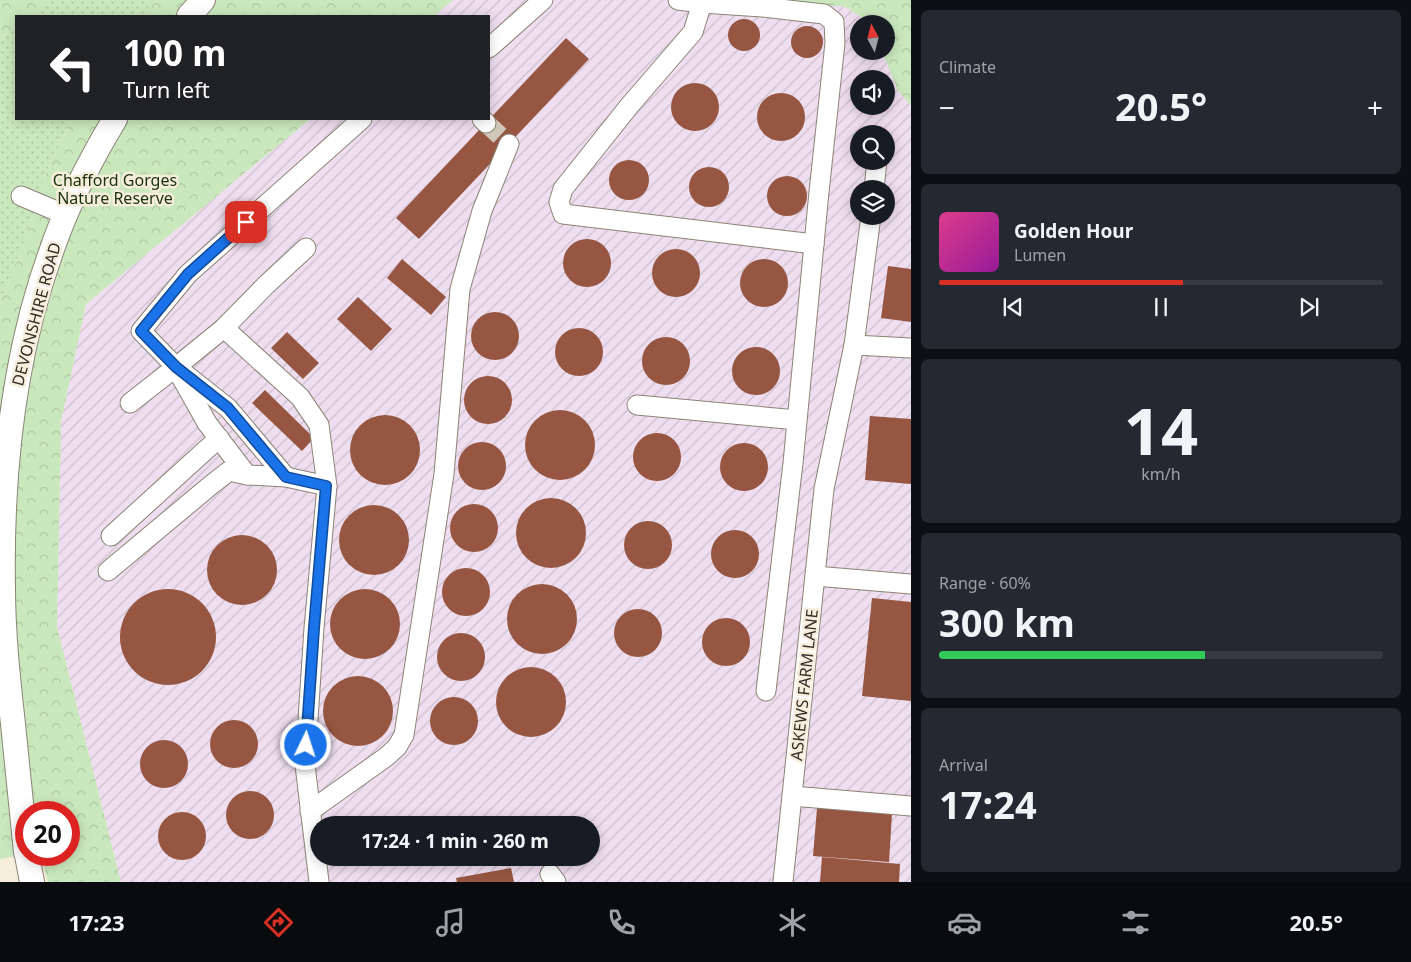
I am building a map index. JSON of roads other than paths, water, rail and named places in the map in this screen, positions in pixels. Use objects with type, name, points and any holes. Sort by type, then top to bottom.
[{"type":"main road","points":[[190,15],[203,0]]},
{"type":"main road","name":"DEVONSHIRE ROAD","points":[[21,801],[8,683],[2,588],[4,490],[12,416],[21,362],[50,256],[66,215],[95,153],[115,120]]},
{"type":"main road","name":"DEVONSHIRE ROAD","points":[[29,866],[32,882]]},
{"type":"street","points":[[490,47],[543,0]]},
{"type":"street","points":[[678,0],[824,14],[834,22],[835,43],[797,420],[766,691]]},
{"type":"street","points":[[702,3],[693,32],[630,105],[563,190],[559,202],[563,214],[814,244]]},
{"type":"street","points":[[286,477],[228,408],[176,367],[141,331],[188,274],[361,120]]},
{"type":"street","points":[[310,811],[386,757],[397,747],[404,735],[444,474],[460,289],[482,211],[508,144]]},
{"type":"street","points":[[21,196],[66,215]]},
{"type":"street","name":"ASKEWS FARM LANE","points":[[783,882],[824,489],[854,345],[869,225]]},
{"type":"street","points":[[130,403],[224,328],[306,248]]},
{"type":"street","points":[[224,328],[300,397],[319,425],[326,486],[305,765],[319,882]]},
{"type":"street","points":[[854,345],[911,348]]},
{"type":"street","points":[[176,367],[207,423],[247,475]]},
{"type":"street","points":[[637,405],[797,420]]},
{"type":"street","points":[[111,536],[219,438]]},
{"type":"street","points":[[108,571],[229,471],[247,475],[286,477],[326,486]]},
{"type":"street","points":[[815,576],[911,584]]},
{"type":"street","points":[[792,796],[911,806]]},
{"type":"tunnel","points":[[486,123],[509,144]]},
{"type":"park label","name":"Chafford Gorges Nature Reserve","points":[[115,189]]}]
